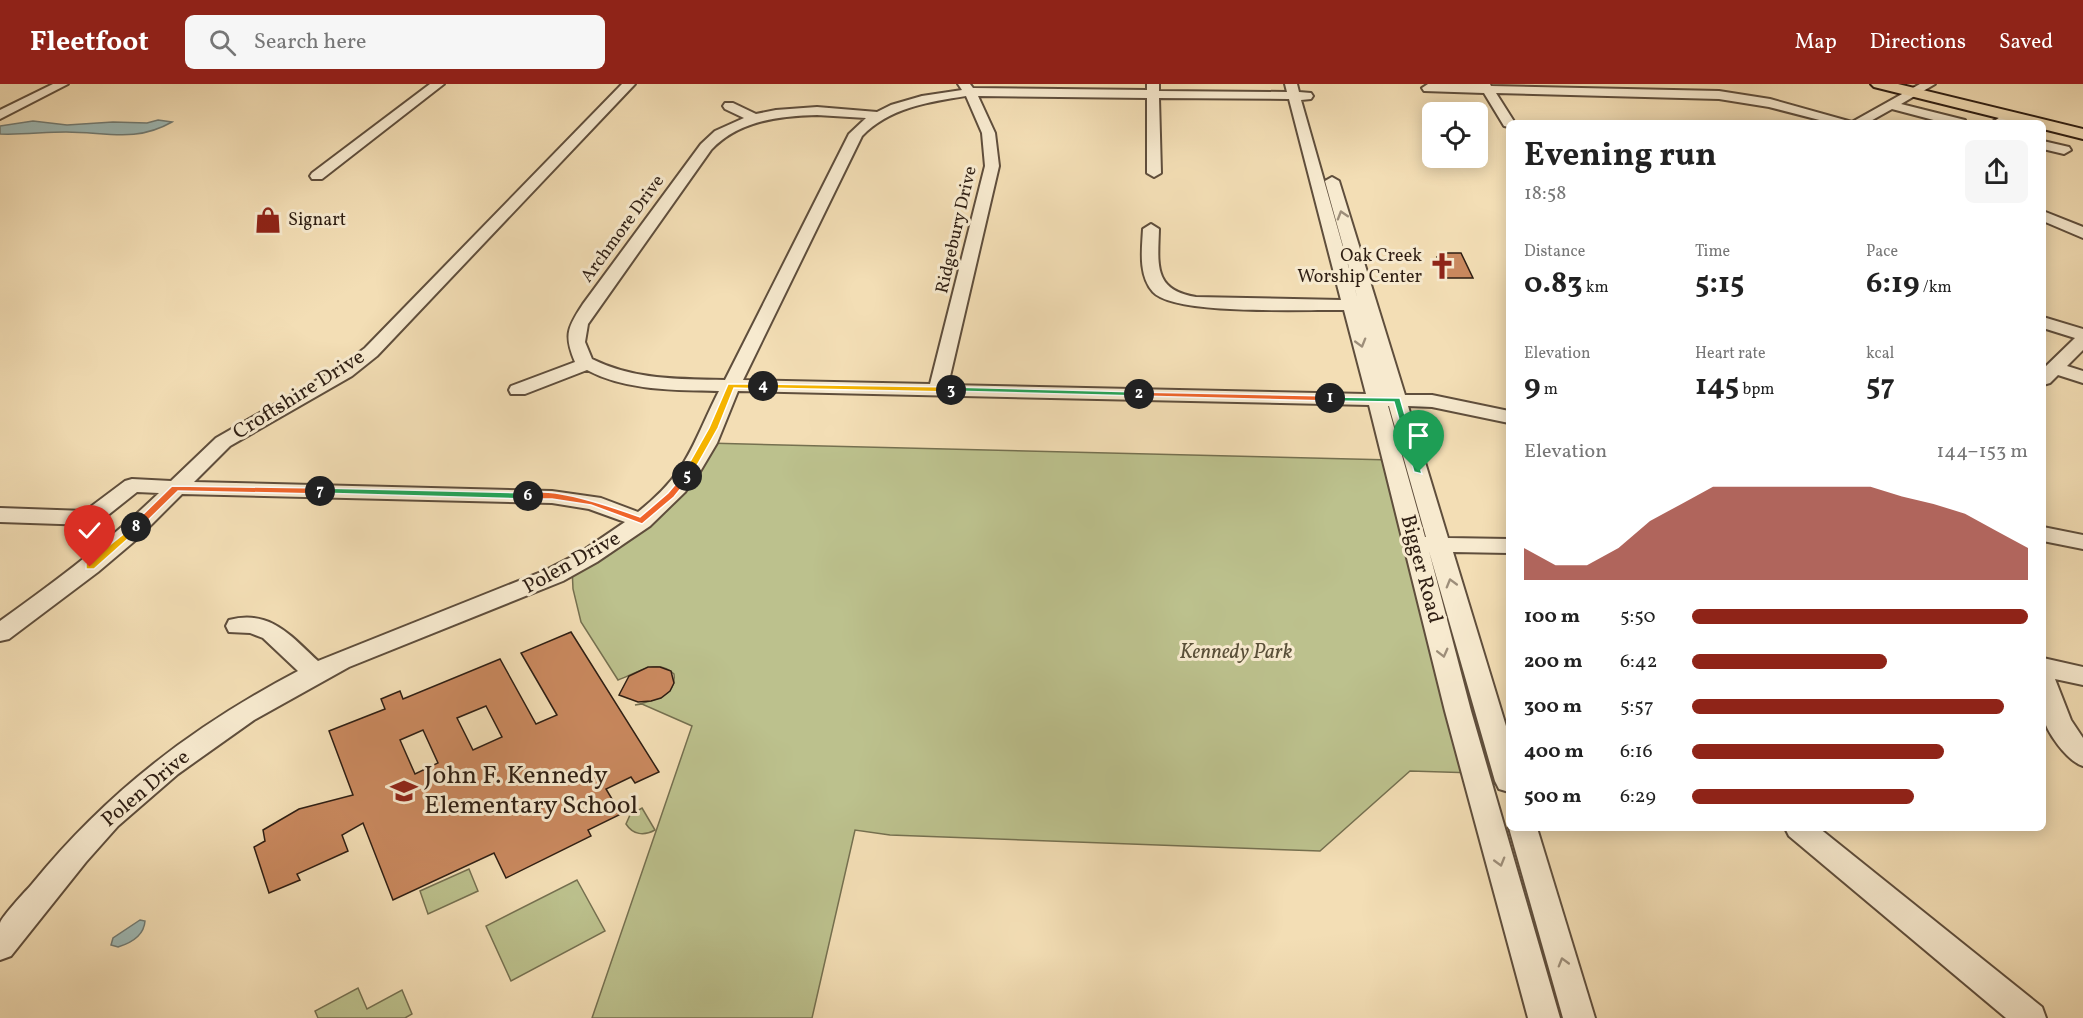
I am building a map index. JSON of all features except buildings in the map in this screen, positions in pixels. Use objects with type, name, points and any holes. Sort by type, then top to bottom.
[{"type":"main road","points":[[1879,84],[2003,119]]},
{"type":"main road","points":[[2046,125],[2083,134]]},
{"type":"street","points":[[0,114],[62,84]]},
{"type":"street","points":[[317,176],[438,84]]},
{"type":"street","name":"Croftshire Drive","points":[[0,633],[90,567],[223,442],[345,372],[370,352],[628,84]]},
{"type":"street","points":[[1862,120],[1929,84]]},
{"type":"street","points":[[1428,88],[1486,87],[1719,95],[1770,103],[1835,120]]},
{"type":"street","points":[[1486,87],[1507,120]]},
{"type":"street","name":"Polen Drive","points":[[0,946],[92,835],[124,803],[203,741],[248,712],[316,674],[373,647],[525,590],[584,560],[642,521],[671,495],[695,465],[731,386],[856,134],[876,116],[895,108],[967,88],[1299,90]]},
{"type":"street","name":"Ridgebury Drive","points":[[938,389],[992,166],[987,125],[967,88]]},
{"type":"street","points":[[1153,89],[1154,173]]},
{"type":"street","name":"Bigger Road","points":[[1299,90],[1387,400],[1499,713],[1506,761]]},
{"type":"street","points":[[1890,105],[1948,120]]},
{"type":"street","points":[[729,106],[756,119]]},
{"type":"street","name":"Archmore Drive","points":[[587,364],[576,342],[576,333],[583,317],[712,141],[723,132],[756,119],[818,111],[876,116]]},
{"type":"street","points":[[2046,146],[2064,150]]},
{"type":"street","points":[[2046,216],[2083,233]]},
{"type":"street","points":[[1150,229],[1151,277],[1158,288],[1173,297],[1196,302],[1359,305]]},
{"type":"street","points":[[2046,323],[2083,335]]},
{"type":"street","points":[[2049,373],[2083,340]]},
{"type":"street","points":[[518,390],[587,364],[610,375],[641,382],[731,386],[1387,400],[1456,404],[1506,416]]},
{"type":"street","points":[[2049,373],[2083,377]]},
{"type":"street","name":"Bigger Road","points":[[1387,400],[1416,544],[1458,711],[1544,1018]]},
{"type":"street","points":[[0,515],[90,518],[132,485],[552,497],[593,503],[642,521]]},
{"type":"street","points":[[2046,535],[2083,542]]},
{"type":"street","points":[[1416,544],[1506,546]]},
{"type":"street","points":[[238,626],[251,625],[272,632],[316,674]]},
{"type":"street","points":[[2046,668],[2083,676]]},
{"type":"street","points":[[2046,690],[2055,718],[2065,735],[2083,756]]},
{"type":"street","points":[[1458,711],[1499,713]]},
{"type":"street","points":[[1524,831],[1579,1018]]},
{"type":"street","points":[[1803,831],[2030,1018]]},
{"type":"green space","name":"Kennedy Park","points":[[706,443],[1392,460],[1475,773],[1410,771],[1320,851],[890,835],[855,830],[812,1018],[592,1018],[692,726],[642,704],[635,705],[662,697],[672,688],[674,674],[668,669],[654,667],[618,680],[581,622],[573,589],[572,567],[620,538]]},
{"type":"green space","points":[[642,808],[655,830],[643,834],[635,832],[626,824],[630,815]]},
{"type":"green space","points":[[469,869],[478,891],[428,914],[420,891]]},
{"type":"green space","points":[[577,880],[605,931],[511,981],[486,926]]},
{"type":"green space","points":[[358,988],[367,1009],[402,990],[412,1014],[405,1018],[318,1018],[315,1011]]},
{"type":"water","points":[[158,120],[172,122],[145,132],[120,135],[66,132],[0,134],[0,126],[33,121],[67,125],[113,122],[147,123]]},
{"type":"water","points":[[140,920],[145,921],[144,926],[136,938],[118,947],[111,945],[113,938]]},
{"type":"place","name":"Signart","points":[[268,220]]},
{"type":"place","name":"Oak Creek Worship Center","points":[[1442,266]]},
{"type":"place","name":"John F. Kennedy Elementary School","points":[[404,791]]},
{"type":"route","points":[[90,567],[129,534],[176,488],[552,497],[593,503],[642,521],[671,495],[695,465],[731,386],[1397,400],[1419,472]]}]
